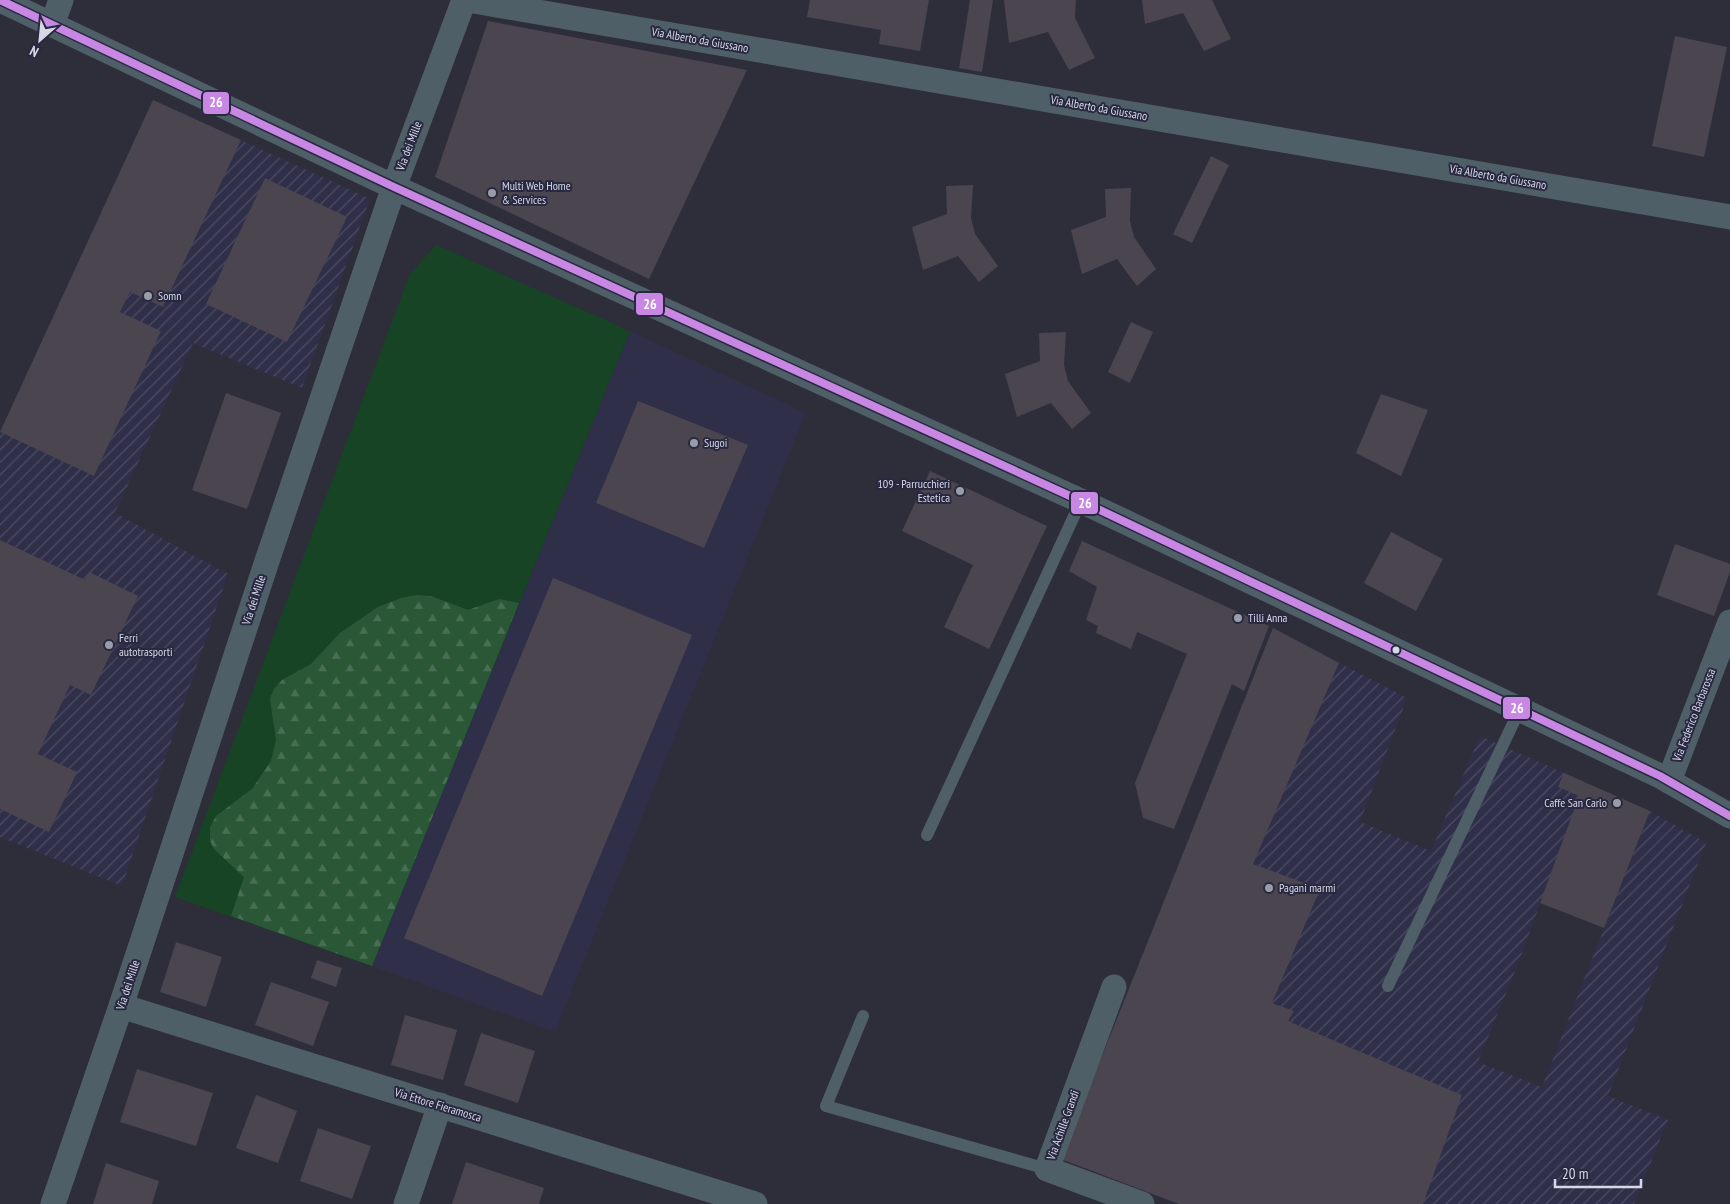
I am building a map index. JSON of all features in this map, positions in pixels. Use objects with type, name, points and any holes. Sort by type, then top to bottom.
[{"type":"street","points":[[0,0],[394,187],[1081,501],[1669,780],[1730,816]]},
{"type":"street","points":[[52,25],[60,0]]},
{"type":"street","name":"Via dei Mille","points":[[53,1204],[121,1006],[267,561],[394,187],[466,0]]},
{"type":"street","name":"Via Alberto da Giussano","points":[[466,0],[1730,217]]},
{"type":"street","name":"Via Federico Barbarossa","points":[[1669,780],[1730,622]]},
{"type":"street","name":"Via Achille Grandi","points":[[1114,987],[1047,1169],[1142,1204]]},
{"type":"street","name":"Via Ettore Fieramosca","points":[[121,1006],[755,1204]]},
{"type":"street","points":[[406,1204],[440,1105]]},
{"type":"lane","points":[[927,835],[1081,501]]},
{"type":"lane","points":[[1388,986],[1520,710]]},
{"type":"lane","points":[[863,1016],[826,1106],[1047,1169]]},
{"type":"shaded area","points":[[153,100],[370,199],[302,388],[193,343],[115,513],[228,574],[122,886],[0,837],[0,432]]},
{"type":"shaded area","points":[[630,331],[806,413],[555,1032],[372,966]]},
{"type":"shaded area","points":[[1273,628],[1407,698],[1360,822],[1431,851],[1480,736],[1585,782],[1519,961],[1478,1062],[1542,1087],[1650,811],[1706,843],[1608,1096],[1668,1120],[1634,1204],[1179,1204],[1061,1159]]},
{"type":"green space","points":[[436,245],[630,331],[372,966],[175,897],[410,274]]},
{"type":"green space","points":[[417,595],[431,596],[468,610],[499,599],[519,603],[372,966],[231,916],[244,877],[214,849],[210,841],[210,827],[216,816],[252,789],[271,761],[276,740],[270,699],[274,689],[282,680],[311,664],[340,633],[378,607],[401,598]]},
{"type":"building","points":[[810,0],[929,0],[920,51],[879,44],[881,30],[807,17]]},
{"type":"building","points":[[970,0],[993,0],[982,72],[959,68]]},
{"type":"building","points":[[1004,0],[1076,0],[1075,18],[1095,58],[1069,70],[1048,32],[1009,43]]},
{"type":"building","points":[[1142,0],[1212,0],[1231,39],[1204,51],[1183,13],[1145,24]]},
{"type":"building","points":[[488,21],[747,70],[649,279],[435,177]]},
{"type":"building","points":[[1675,36],[1727,47],[1704,157],[1652,146]]},
{"type":"building","points":[[153,100],[241,140],[163,307],[130,292],[120,312],[161,331],[94,476],[0,432]]},
{"type":"building","points":[[1211,156],[1229,165],[1192,243],[1173,234]]},
{"type":"building","points":[[265,178],[347,217],[287,342],[206,304]]},
{"type":"building","points":[[973,185],[971,218],[975,234],[998,266],[979,282],[958,256],[923,270],[912,227],[947,214],[946,186]]},
{"type":"building","points":[[1131,188],[1130,221],[1134,237],[1156,269],[1137,286],[1117,259],[1082,274],[1071,230],[1106,217],[1105,189]]},
{"type":"building","points":[[1131,322],[1153,332],[1130,383],[1108,372]]},
{"type":"building","points":[[1066,332],[1064,365],[1068,381],[1091,413],[1072,429],[1051,403],[1017,417],[1005,374],[1040,361],[1039,333]]},
{"type":"building","points":[[226,393],[281,413],[247,509],[192,490]]},
{"type":"building","points":[[1381,394],[1428,410],[1401,476],[1356,453]]},
{"type":"building","points":[[638,401],[748,445],[704,548],[596,503]]},
{"type":"building","points":[[930,471],[1047,526],[989,649],[944,627],[973,565],[902,531]]},
{"type":"building","points":[[1391,532],[1443,559],[1416,611],[1364,583]]},
{"type":"building","points":[[0,540],[85,580],[89,572],[138,596],[91,695],[70,685],[38,754],[77,772],[49,832],[0,809]]},
{"type":"building","points":[[1082,541],[1269,626],[1244,691],[1232,684],[1174,829],[1143,818],[1135,783],[1187,654],[1137,632],[1131,649],[1096,633],[1098,626],[1086,620],[1097,587],[1069,571]]},
{"type":"building","points":[[1675,544],[1730,564],[1730,572],[1714,616],[1657,595]]},
{"type":"building","points":[[553,578],[692,635],[542,996],[404,938]]},
{"type":"building","points":[[1273,628],[1339,663],[1253,864],[1320,889],[1272,1003],[1294,1011],[1288,1021],[1462,1095],[1423,1204],[1179,1204],[1061,1159]]},
{"type":"building","points":[[1564,773],[1650,811],[1604,928],[1540,903],[1579,796],[1558,787]]},
{"type":"building","points":[[176,942],[222,957],[206,1007],[160,992]]},
{"type":"building","points":[[317,960],[342,968],[336,987],[311,978]]},
{"type":"building","points":[[271,982],[329,1002],[313,1046],[255,1025]]},
{"type":"building","points":[[405,1015],[457,1030],[443,1080],[391,1065]]},
{"type":"building","points":[[481,1033],[535,1051],[518,1103],[464,1085]]},
{"type":"building","points":[[137,1069],[213,1093],[196,1146],[120,1122]]},
{"type":"building","points":[[256,1095],[297,1111],[278,1163],[236,1148]]},
{"type":"building","points":[[318,1128],[371,1146],[352,1199],[300,1181]]},
{"type":"building","points":[[466,1162],[544,1188],[539,1204],[452,1204]]},
{"type":"building","points":[[106,1163],[159,1181],[152,1204],[93,1204]]},
{"type":"transit line","name":"26","points":[[0,0],[394,187],[1081,501],[1660,776],[1730,816]]},
{"type":"place","name":"Multi Web Home & Services","points":[[492,193]]},
{"type":"place","name":"Somn","points":[[148,296]]},
{"type":"place","name":"Sugoi","points":[[694,443]]},
{"type":"place","name":"109 - Parrucchieri Estetica","points":[[960,491]]},
{"type":"place","name":"Tilli Anna","points":[[1238,618]]},
{"type":"place","name":"Ferri autotrasporti","points":[[109,645]]},
{"type":"place","name":"Caffe San Carlo","points":[[1617,803]]},
{"type":"place","name":"Pagani marmi","points":[[1269,888]]}]
